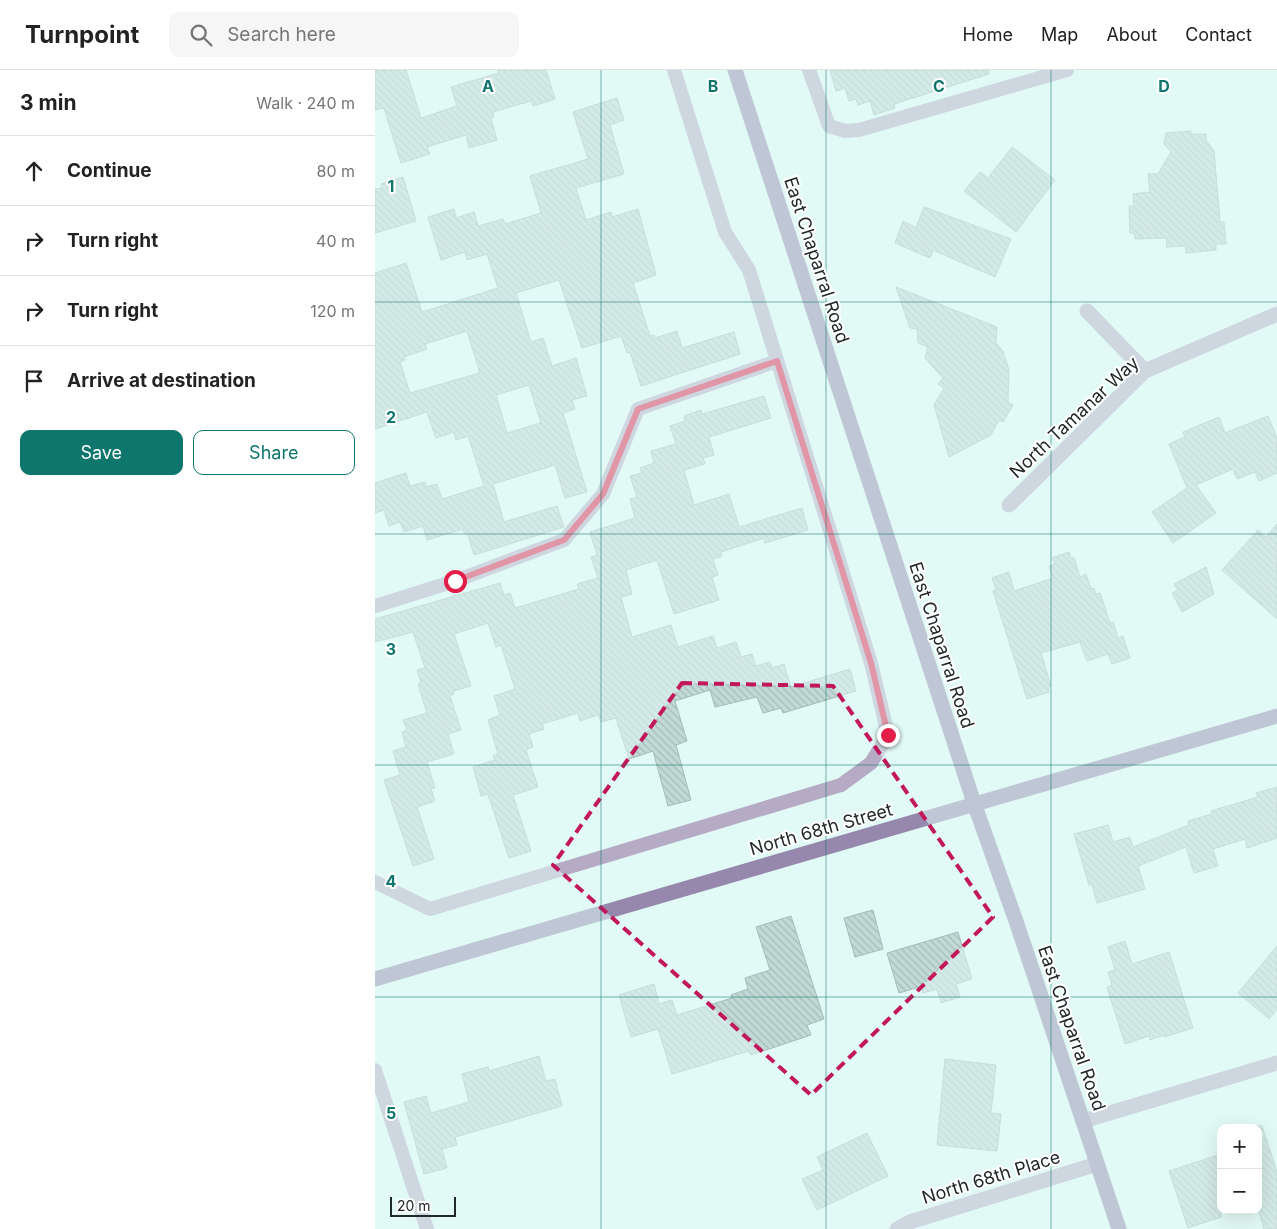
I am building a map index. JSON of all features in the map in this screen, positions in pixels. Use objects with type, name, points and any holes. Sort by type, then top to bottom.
[{"type":"main road","name":"East Chaparral Road","points":[[735,70],[974,803],[1119,1229]]},
{"type":"main road","name":"North 68th Street","points":[[375,979],[1277,716]]},
{"type":"street","points":[[1087,311],[1145,371]]},
{"type":"street","name":"North Tamanar Way","points":[[1009,505],[1145,371],[1277,314]]},
{"type":"street","points":[[1083,1120],[1277,1063]]},
{"type":"street","name":"North 68th Place","points":[[897,1229],[910,1222],[1097,1164]]},
{"type":"lane","points":[[375,882],[431,909],[841,785],[871,763],[888,735],[876,681],[749,270],[725,232],[674,70]]},
{"type":"lane","points":[[809,70],[829,126],[845,131],[859,130],[1067,70]]},
{"type":"lane","points":[[375,606],[455,581],[564,540],[603,494],[638,409],[777,361]]},
{"type":"lane","points":[[375,1070],[427,1229]]},
{"type":"highlighted area","points":[[682,683],[833,686],[993,917],[811,1095],[553,865]]},
{"type":"building","points":[[375,70],[406,70],[421,118],[457,106],[451,87],[499,73],[498,70],[546,70],[555,99],[533,106],[531,101],[493,112],[494,117],[491,118],[497,140],[469,148],[466,135],[427,147],[430,154],[401,163],[384,108],[375,110]]},
{"type":"building","points":[[830,70],[989,70],[989,74],[894,104],[895,108],[874,115],[870,101],[858,105],[856,99],[849,101],[845,88],[836,91]]},
{"type":"building","points":[[617,98],[624,120],[610,125],[624,174],[576,188],[586,220],[611,212],[612,217],[638,209],[656,275],[633,283],[650,336],[654,335],[655,338],[677,331],[682,348],[734,332],[740,354],[641,386],[630,352],[627,353],[621,336],[582,348],[559,280],[516,293],[531,342],[543,338],[552,366],[576,358],[587,396],[572,400],[575,409],[563,413],[587,492],[565,498],[555,465],[493,484],[504,522],[557,506],[564,527],[474,555],[467,532],[464,533],[463,529],[427,540],[423,526],[404,532],[400,522],[389,526],[384,510],[375,513],[375,483],[406,473],[410,486],[425,482],[426,487],[437,484],[442,499],[484,486],[468,436],[456,440],[454,432],[436,438],[427,412],[375,429],[375,273],[406,263],[422,312],[498,288],[487,254],[467,260],[465,252],[441,260],[428,217],[454,209],[456,218],[474,212],[478,226],[503,219],[505,224],[541,213],[530,176],[588,159],[573,112]],"holes":[[[467,331],[480,373],[410,393],[400,362],[405,360],[404,357],[427,349],[425,344]],[[529,385],[541,423],[507,433],[496,395]]]},
{"type":"building","points":[[1191,131],[1191,134],[1206,134],[1206,140],[1214,151],[1220,222],[1224,222],[1226,244],[1216,244],[1216,250],[1186,253],[1186,246],[1166,247],[1167,238],[1135,239],[1134,233],[1130,233],[1129,206],[1134,206],[1133,194],[1150,192],[1148,174],[1158,174],[1171,152],[1164,144],[1166,133]]},
{"type":"building","points":[[1012,147],[1055,180],[1016,232],[964,191],[980,172],[988,178]]},
{"type":"building","points":[[403,177],[416,221],[375,233],[375,189],[382,188],[381,184]]},
{"type":"building","points":[[924,207],[1011,239],[995,277],[933,250],[930,258],[895,243],[903,221],[916,228]]},
{"type":"building","points":[[896,287],[997,327],[996,343],[1003,351],[1009,370],[1008,402],[1013,405],[1003,422],[999,420],[991,435],[949,457],[934,405],[944,388],[938,384],[943,378],[925,358],[928,347],[918,343],[917,329],[910,328]]},
{"type":"building","points":[[764,396],[771,418],[709,437],[714,455],[703,458],[705,464],[684,470],[694,505],[729,494],[739,527],[802,508],[808,530],[765,543],[764,538],[721,552],[722,556],[713,559],[718,575],[712,577],[719,600],[674,614],[657,560],[626,570],[632,594],[621,597],[632,637],[671,625],[678,647],[713,636],[717,648],[736,642],[741,657],[752,654],[756,666],[770,662],[772,668],[784,664],[791,687],[850,669],[856,691],[783,713],[781,708],[763,713],[757,697],[715,707],[710,690],[675,701],[687,741],[676,745],[691,800],[668,806],[653,751],[629,759],[616,718],[601,722],[598,715],[580,721],[578,713],[542,724],[544,729],[529,734],[533,747],[526,750],[538,787],[513,795],[531,851],[509,858],[488,794],[481,796],[473,767],[495,760],[493,756],[498,754],[488,720],[500,715],[494,696],[515,689],[501,645],[496,647],[488,623],[454,634],[471,686],[453,691],[454,694],[450,696],[461,730],[448,734],[454,754],[427,762],[435,788],[431,789],[435,801],[417,807],[434,859],[413,866],[384,780],[400,775],[393,751],[406,747],[402,732],[407,730],[403,720],[427,713],[418,684],[421,683],[417,670],[425,668],[413,632],[375,642],[375,619],[500,583],[504,595],[510,593],[515,608],[579,589],[577,584],[598,578],[591,557],[597,555],[590,532],[635,518],[630,499],[637,497],[630,476],[642,473],[640,468],[654,463],[651,451],[676,444],[670,426],[685,421],[684,416],[701,410],[702,414]]},
{"type":"building","points":[[1268,416],[1277,438],[1277,473],[1259,481],[1255,472],[1237,479],[1233,469],[1196,485],[1216,513],[1173,543],[1152,512],[1187,488],[1169,444],[1185,437],[1183,432],[1219,417],[1225,433]]},
{"type":"building","points":[[1277,524],[1277,619],[1222,570],[1258,530],[1266,537]]},
{"type":"building","points":[[1069,552],[1071,558],[1074,558],[1080,577],[1086,574],[1091,589],[1094,588],[1096,594],[1100,593],[1110,623],[1113,622],[1118,638],[1123,636],[1130,658],[1112,664],[1108,654],[1087,661],[1080,642],[1041,653],[1051,686],[1048,687],[1049,692],[1027,699],[993,591],[996,590],[992,578],[1009,572],[1014,591],[1053,578],[1049,566],[1055,564],[1052,558]]},
{"type":"building","points":[[1206,567],[1214,594],[1182,612],[1172,593],[1178,590],[1174,584]]},
{"type":"building","points":[[1277,787],[1277,838],[1247,848],[1245,839],[1213,849],[1218,866],[1194,873],[1186,847],[1138,866],[1145,889],[1097,903],[1092,885],[1089,885],[1074,834],[1108,825],[1113,842],[1130,837],[1133,847],[1189,825],[1188,821],[1212,814],[1211,811],[1258,797],[1256,793]]},
{"type":"building","points":[[873,910],[883,949],[855,957],[844,918]]},
{"type":"building","points":[[791,916],[824,1019],[807,1025],[811,1035],[751,1055],[749,1051],[672,1074],[658,1029],[631,1037],[619,995],[654,984],[659,1004],[672,1000],[677,1015],[732,998],[731,995],[748,989],[745,978],[770,970],[756,927]]},
{"type":"building","points":[[958,932],[972,979],[956,984],[960,997],[941,1003],[937,989],[923,993],[922,986],[899,993],[887,953]]},
{"type":"building","points":[[1125,941],[1132,964],[1169,952],[1193,1028],[1150,1040],[1149,1036],[1125,1044],[1107,987],[1112,985],[1108,972],[1115,970],[1108,947]]},
{"type":"building","points":[[1277,946],[1277,1009],[1269,1019],[1238,993]]},
{"type":"building","points":[[539,1056],[546,1081],[555,1079],[562,1106],[455,1137],[457,1145],[442,1149],[447,1168],[424,1174],[404,1102],[426,1096],[431,1113],[469,1102],[462,1074],[488,1067],[489,1071]]},
{"type":"building","points":[[945,1059],[996,1065],[991,1113],[1001,1114],[997,1151],[937,1145]]},
{"type":"building","points":[[1262,1126],[1277,1172],[1277,1229],[1264,1229],[1260,1214],[1262,1214]]},
{"type":"building","points":[[867,1133],[888,1176],[817,1210],[802,1179],[823,1170],[817,1157]]},
{"type":"building","points":[[1217,1155],[1217,1214],[1221,1214],[1221,1217],[1188,1228],[1169,1171]]},
{"type":"route","points":[[455,581],[564,540],[603,494],[638,409],[777,361],[871,663],[888,735]]}]
